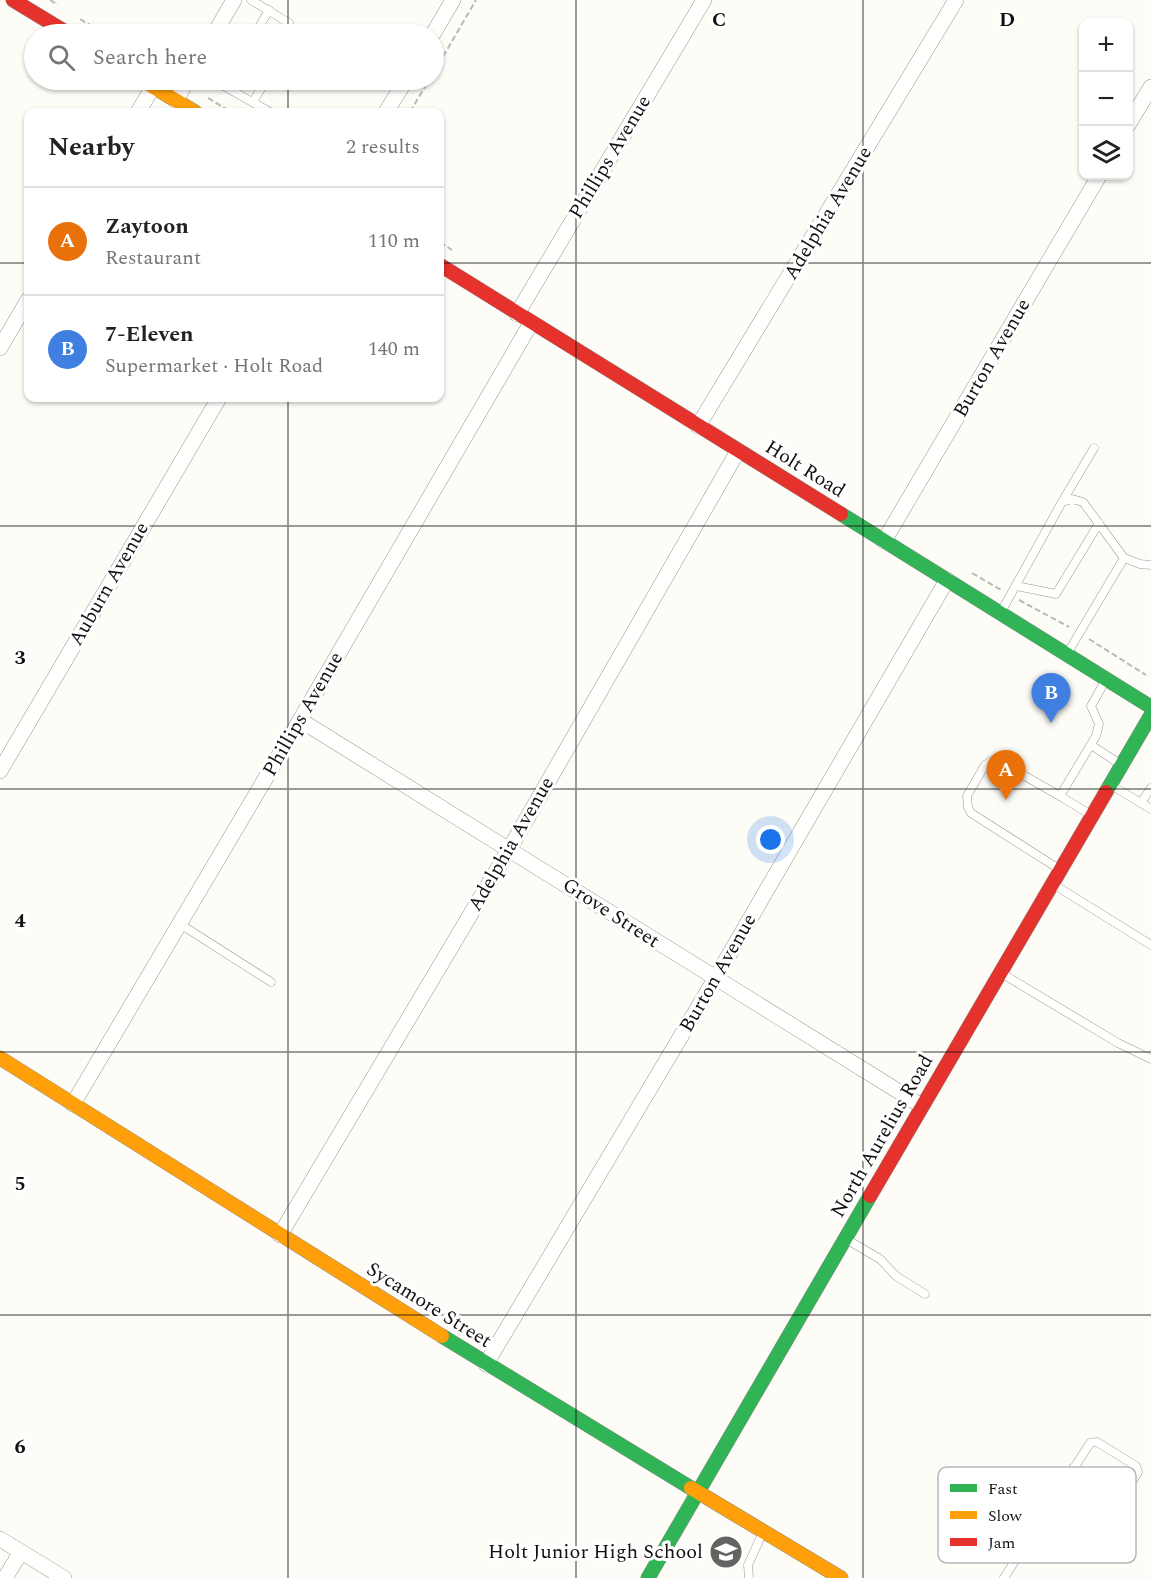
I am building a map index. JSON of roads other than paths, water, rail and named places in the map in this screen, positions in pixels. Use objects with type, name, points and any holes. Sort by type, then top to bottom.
[{"type":"street","points":[[13,0],[53,24]]},
{"type":"street","points":[[220,24],[234,0]]},
{"type":"street","points":[[439,24],[453,0]]},
{"type":"street","name":"Phillips Avenue","points":[[517,314],[704,0]]},
{"type":"street","name":"Adelphia Avenue","points":[[698,426],[956,0]]},
{"type":"street","points":[[1133,117],[1151,87]]},
{"type":"street","points":[[139,108],[146,90]]},
{"type":"street","points":[[160,90],[189,108]]},
{"type":"street","points":[[176,100],[182,90]]},
{"type":"street","points":[[388,108],[400,90]]},
{"type":"street","name":"Burton Avenue","points":[[884,541],[1097,180]]},
{"type":"street","name":"Holt Road","points":[[444,268],[1151,707]]},
{"type":"street","points":[[0,348],[24,307]]},
{"type":"street","name":"Phillips Avenue","points":[[73,1104],[531,323]]},
{"type":"street","name":"Auburn Avenue","points":[[0,771],[217,402]]},
{"type":"street","name":"Adelphia Avenue","points":[[280,1235],[510,848],[738,451]]},
{"type":"street","name":"Burton Avenue","points":[[486,1364],[715,979],[947,580]]},
{"type":"street","name":"North Aurelius Road","points":[[654,1576],[699,1491],[845,1238],[1151,715]]},
{"type":"street","name":"Grove Street","points":[[300,720],[510,848],[715,979],[922,1106]]},
{"type":"street","name":"Sycamore Street","points":[[0,1058],[486,1364],[841,1578]]},
{"type":"street","points":[[0,1539],[64,1578]]},
{"type":"street","points":[[5,1578],[21,1552]]},
{"type":"lane","points":[[251,0],[289,24]]},
{"type":"lane","points":[[261,24],[269,10]]},
{"type":"lane","points":[[236,90],[263,108]]},
{"type":"lane","points":[[253,102],[260,90]]},
{"type":"lane","points":[[1000,613],[1094,448]]},
{"type":"lane","points":[[1062,502],[1072,499],[1083,502],[1124,558],[1151,565]]},
{"type":"lane","points":[[1016,586],[1056,594],[1098,522]]},
{"type":"lane","points":[[1067,655],[1124,558]]},
{"type":"lane","points":[[1060,796],[1096,736],[1100,724],[1091,706],[1106,679]]},
{"type":"lane","points":[[1091,745],[1122,765]]},
{"type":"lane","points":[[1060,870],[971,813],[967,796],[985,765],[995,759],[1001,761],[1092,816]]},
{"type":"lane","points":[[1110,784],[1151,808]]},
{"type":"lane","points":[[1141,803],[1151,788]]},
{"type":"lane","points":[[1052,883],[1151,945]]},
{"type":"lane","points":[[180,924],[271,982]]},
{"type":"lane","points":[[1000,972],[1118,1043],[1151,1059]]},
{"type":"lane","points":[[845,1238],[880,1259],[896,1276],[925,1294]]},
{"type":"lane","points":[[1074,1467],[1090,1443],[1097,1442],[1136,1466],[1138,1472],[1136,1475]]},
{"type":"lane","points":[[750,1578],[748,1565],[763,1531]]},
{"type":"lane","points":[[1004,1578],[1013,1563]]},
{"type":"place","name":"7-Eleven","points":[[1051,723]]},
{"type":"place","name":"Zaytoon","points":[[1006,800]]},
{"type":"place","name":"Holt Junior High School","points":[[726,1552]]}]
